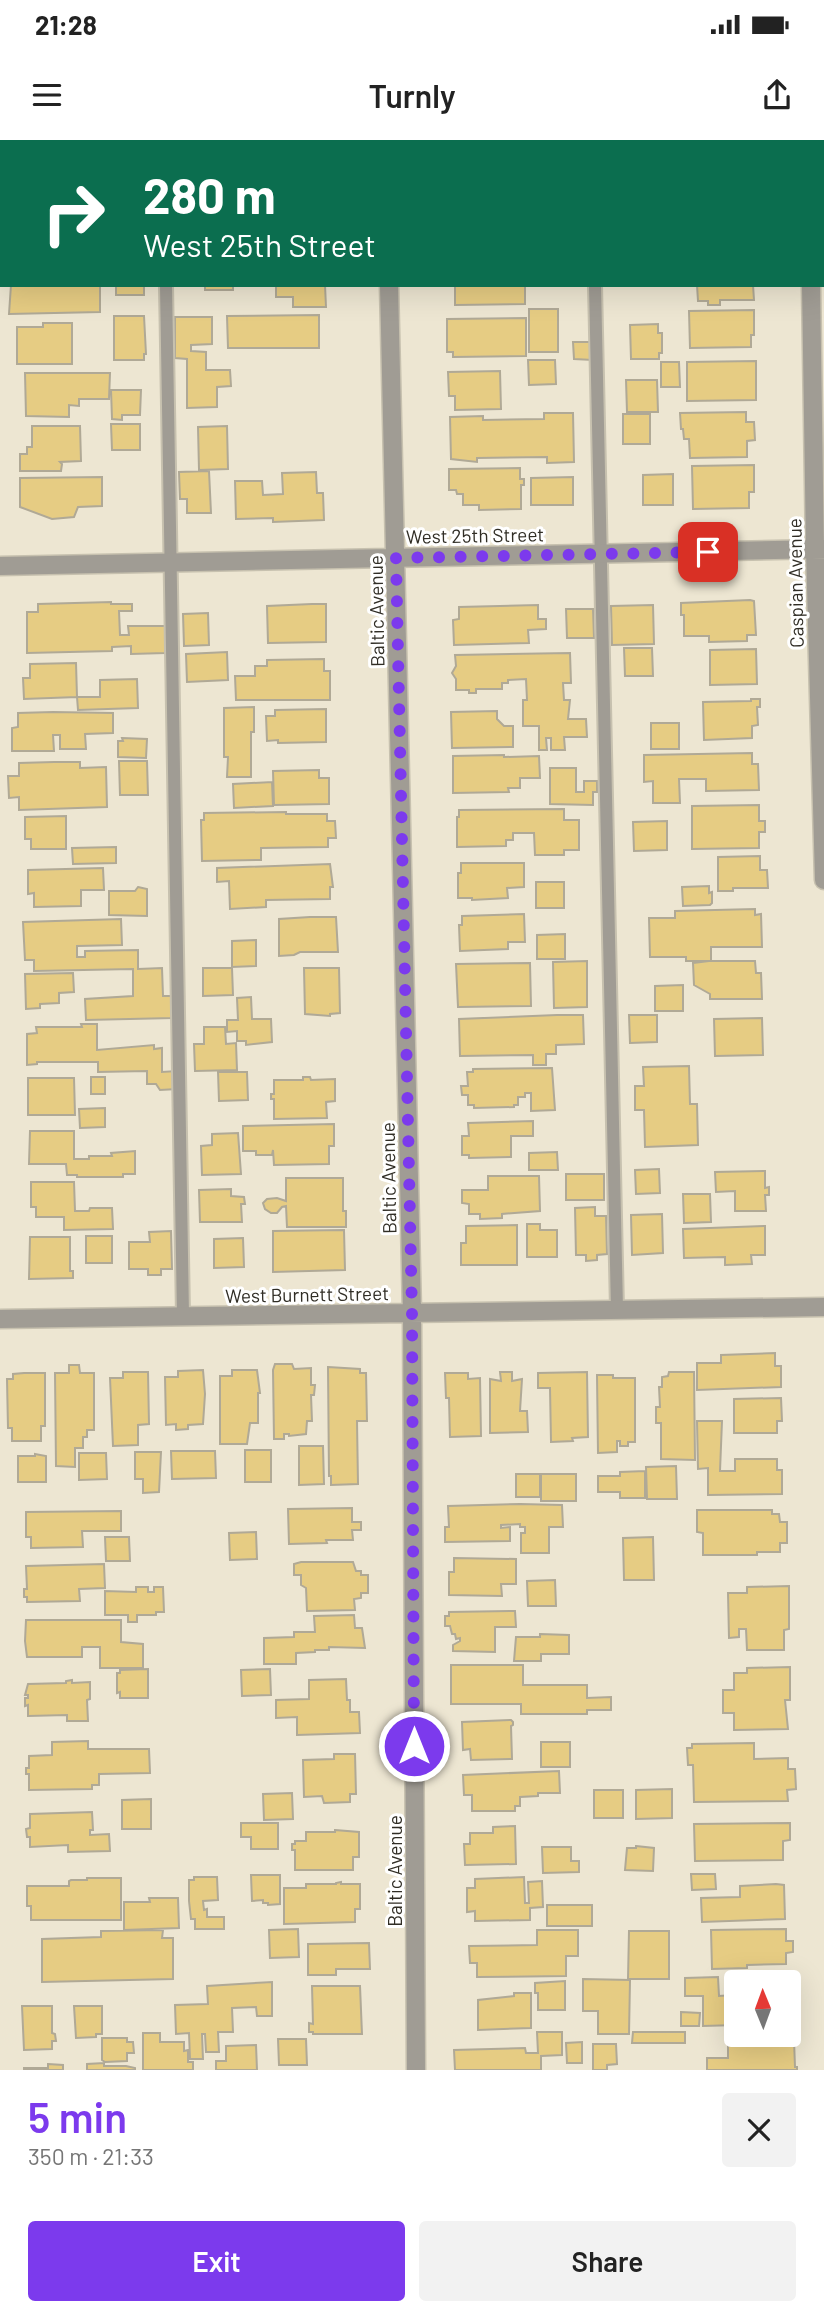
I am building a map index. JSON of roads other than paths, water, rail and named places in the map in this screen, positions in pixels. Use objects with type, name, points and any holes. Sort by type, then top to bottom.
[{"type":"street","name":"Baltic Avenue","points":[[389,287],[412,1313],[416,2070]]},
{"type":"street","name":"Caspian Avenue","points":[[811,287],[820,549],[824,880]]},
{"type":"street","name":"West 25th Street","points":[[0,566],[820,549]]},
{"type":"street","name":"West Burnett Street","points":[[0,1319],[824,1307]]},
{"type":"lane","points":[[166,287],[183,1317]]},
{"type":"lane","points":[[595,287],[617,1310]]}]
